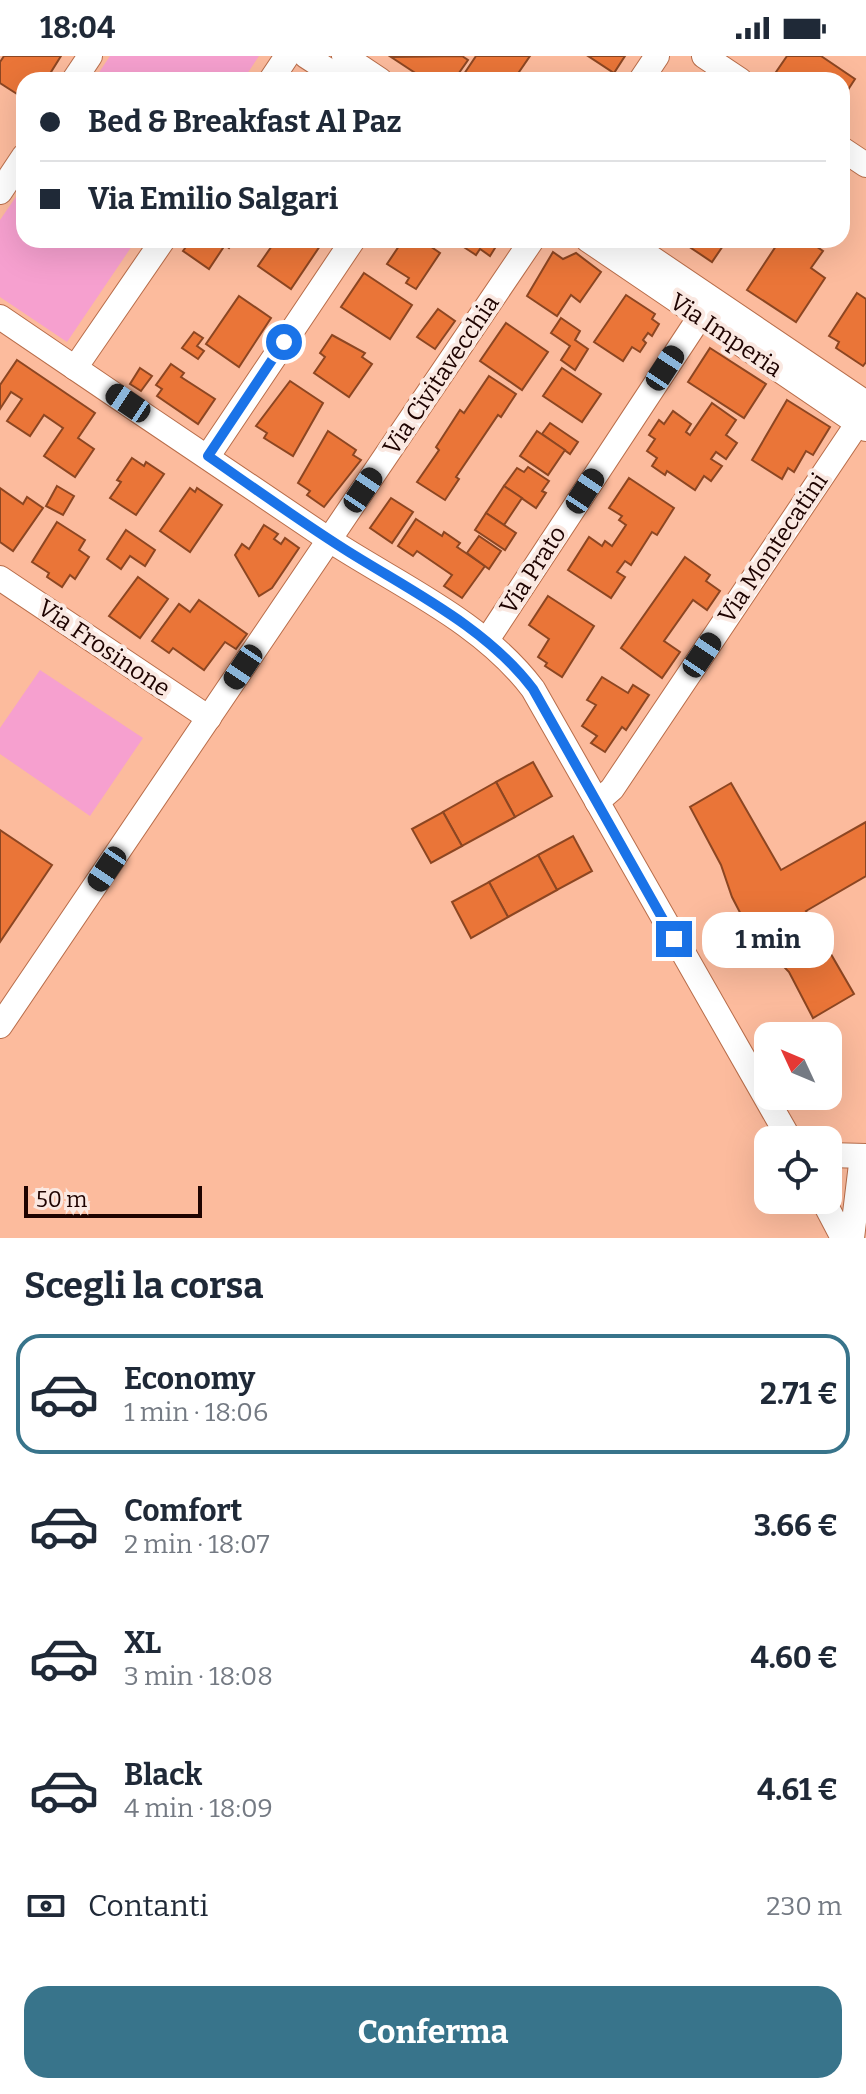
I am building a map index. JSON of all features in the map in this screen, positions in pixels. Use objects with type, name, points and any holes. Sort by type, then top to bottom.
[{"type":"street","points":[[306,56],[331,72]]},
{"type":"street","points":[[344,56],[368,72]]},
{"type":"street","points":[[704,56],[728,72]]},
{"type":"street","points":[[0,192],[16,168]]},
{"type":"street","points":[[75,368],[158,248]]},
{"type":"street","points":[[208,456],[348,248]]},
{"type":"street","name":"Via Civitavecchia","points":[[0,1026],[527,248]]},
{"type":"street","name":"Via Imperia","points":[[602,248],[705,308],[864,417]]},
{"type":"street","name":"Via Imperia","points":[[634,248],[705,308]]},
{"type":"street","name":"Via Prato","points":[[487,640],[705,308]]},
{"type":"street","points":[[0,317],[330,540],[487,640],[512,662],[533,689],[782,1126]]},
{"type":"street","name":"Via Montecatini","points":[[597,802],[612,789],[864,417]]},
{"type":"street","name":"Via Frosinone","points":[[4,589],[209,718]]},
{"type":"street","points":[[842,1155],[864,1156],[852,1238]]},
{"type":"street","points":[[830,1214],[843,1238]]},
{"type":"shaded area","points":[[110,56],[259,56],[248,72],[99,72]]},
{"type":"shaded area","points":[[16,197],[16,248],[131,248],[67,342],[0,297],[0,220]]},
{"type":"shaded area","points":[[40,670],[143,738],[90,816],[0,754],[0,728]]},
{"type":"building","points":[[4,56],[61,56],[51,72],[16,72],[16,93],[0,83],[0,62]]},
{"type":"building","points":[[462,56],[468,60],[460,72],[414,72],[391,57]]},
{"type":"building","points":[[476,56],[530,56],[519,72],[465,72]]},
{"type":"building","points":[[588,56],[625,56],[612,72]]},
{"type":"building","points":[[787,56],[821,56],[845,72],[776,72]]},
{"type":"building","points":[[185,248],[223,248],[209,269],[183,251]]},
{"type":"building","points":[[270,248],[319,248],[291,289],[258,266]]},
{"type":"building","points":[[398,248],[433,248],[440,253],[416,289],[406,283],[409,278],[387,264]]},
{"type":"building","points":[[465,248],[495,248],[490,256],[480,249],[476,255]]},
{"type":"building","points":[[691,248],[722,248],[712,262]]},
{"type":"building","points":[[775,248],[819,248],[823,251],[811,268],[825,278],[796,322],[747,290]]},
{"type":"building","points":[[553,252],[563,259],[576,253],[601,272],[580,302],[571,295],[557,316],[527,296]]},
{"type":"building","points":[[364,273],[412,305],[390,339],[341,307]]},
{"type":"building","points":[[857,293],[866,299],[866,362],[863,366],[836,348],[839,342],[829,336]]},
{"type":"building","points":[[626,295],[655,314],[652,319],[659,324],[652,336],[648,333],[643,340],[646,343],[640,352],[632,347],[623,361],[594,342]]},
{"type":"building","points":[[239,296],[271,318],[239,367],[206,344]]},
{"type":"building","points":[[438,309],[455,321],[435,349],[417,337]]},
{"type":"building","points":[[561,318],[580,331],[575,340],[588,349],[575,370],[561,360],[570,346],[551,333]]},
{"type":"building","points":[[506,323],[548,352],[522,390],[480,361]]},
{"type":"building","points":[[194,332],[203,338],[197,346],[204,351],[198,359],[182,348]]},
{"type":"building","points":[[332,335],[365,353],[362,357],[372,364],[349,397],[314,373],[325,357],[320,353]]},
{"type":"building","points":[[710,348],[766,384],[744,418],[688,382]]},
{"type":"building","points":[[17,360],[95,413],[78,438],[94,449],[75,477],[44,456],[63,428],[44,415],[30,436],[7,421],[22,399],[11,392],[0,409],[0,385]]},
{"type":"building","points":[[171,364],[184,373],[181,377],[215,399],[198,424],[157,396],[162,389],[156,385]]},
{"type":"building","points":[[140,368],[152,376],[141,391],[130,384]]},
{"type":"building","points":[[562,368],[601,394],[582,422],[543,396]]},
{"type":"building","points":[[489,376],[516,394],[456,477],[459,479],[445,500],[417,482],[439,450],[436,447],[460,410],[464,413]]},
{"type":"building","points":[[290,381],[323,403],[293,456],[264,438],[267,433],[256,426]]},
{"type":"building","points":[[787,400],[830,427],[813,455],[806,451],[794,472],[788,468],[782,479],[752,460]]},
{"type":"building","points":[[712,403],[736,420],[726,435],[737,443],[726,459],[716,452],[711,459],[722,466],[711,481],[704,476],[695,490],[667,471],[665,475],[652,466],[657,458],[647,451],[655,439],[649,435],[659,420],[664,424],[673,411],[691,424],[686,432],[690,435]]},
{"type":"building","points":[[550,423],[578,442],[570,454],[542,434]]},
{"type":"building","points":[[328,431],[356,450],[353,455],[361,460],[324,507],[307,495],[310,491],[298,483]]},
{"type":"building","points":[[537,431],[565,450],[548,475],[520,456]]},
{"type":"building","points":[[132,458],[144,466],[146,462],[164,474],[136,515],[110,498],[121,482],[117,480]]},
{"type":"building","points":[[528,467],[549,481],[542,491],[546,493],[536,508],[504,486],[517,468],[524,472]]},
{"type":"building","points":[[629,478],[674,508],[657,535],[652,532],[631,565],[625,561],[617,572],[625,577],[611,598],[568,570],[589,537],[602,546],[605,541],[612,546],[626,525],[619,520],[622,516],[609,508]]},
{"type":"building","points":[[57,486],[74,496],[63,515],[46,506]]},
{"type":"building","points":[[504,486],[522,498],[504,525],[486,513]]},
{"type":"building","points":[[0,488],[23,504],[27,497],[43,508],[13,551],[0,542]]},
{"type":"building","points":[[190,488],[195,492],[197,488],[222,505],[190,552],[160,531]]},
{"type":"building","points":[[391,498],[413,512],[392,543],[370,528]]},
{"type":"building","points":[[486,513],[516,533],[505,550],[475,530]]},
{"type":"building","points":[[416,519],[442,536],[444,532],[460,543],[457,547],[485,566],[462,598],[444,586],[452,575],[417,551],[413,556],[398,546]]},
{"type":"building","points":[[57,522],[85,540],[79,550],[89,557],[75,579],[70,575],[62,587],[47,577],[49,573],[32,562]]},
{"type":"building","points":[[264,525],[278,534],[274,539],[281,544],[285,538],[299,548],[272,588],[259,596],[235,555],[242,544],[249,549]]},
{"type":"building","points":[[126,530],[155,550],[145,566],[130,556],[121,569],[107,559]]},
{"type":"building","points":[[479,536],[501,551],[489,569],[467,553]]},
{"type":"building","points":[[685,557],[710,575],[706,581],[720,591],[707,610],[693,600],[664,641],[680,652],[662,678],[621,648]]},
{"type":"building","points":[[138,577],[168,599],[140,638],[109,616]]},
{"type":"building","points":[[548,596],[594,626],[562,677],[545,666],[547,663],[538,657],[549,639],[529,625]]},
{"type":"building","points":[[199,600],[247,634],[236,649],[225,642],[204,670],[173,648],[169,653],[152,641],[179,604],[190,612]]},
{"type":"building","points":[[602,677],[628,693],[633,685],[649,695],[626,730],[622,727],[605,752],[591,743],[597,736],[582,726],[596,705],[587,700]]},
{"type":"building","points":[[533,762],[552,796],[515,817],[496,782]]},
{"type":"building","points":[[496,782],[515,817],[462,846],[443,812]]},
{"type":"building","points":[[731,783],[781,870],[866,822],[866,876],[806,911],[854,994],[813,1018],[789,972],[749,930],[732,897],[721,865],[690,807]]},
{"type":"building","points":[[443,812],[462,846],[431,863],[412,829]]},
{"type":"building","points":[[0,830],[52,865],[0,942]]},
{"type":"building","points":[[573,836],[592,871],[557,890],[538,855]]},
{"type":"building","points":[[538,855],[557,890],[508,917],[489,882]]},
{"type":"building","points":[[489,882],[508,917],[471,938],[452,902]]},
{"type":"route","points":[[284,342],[208,456],[330,540],[487,640],[512,662],[533,689],[674,939]]}]
